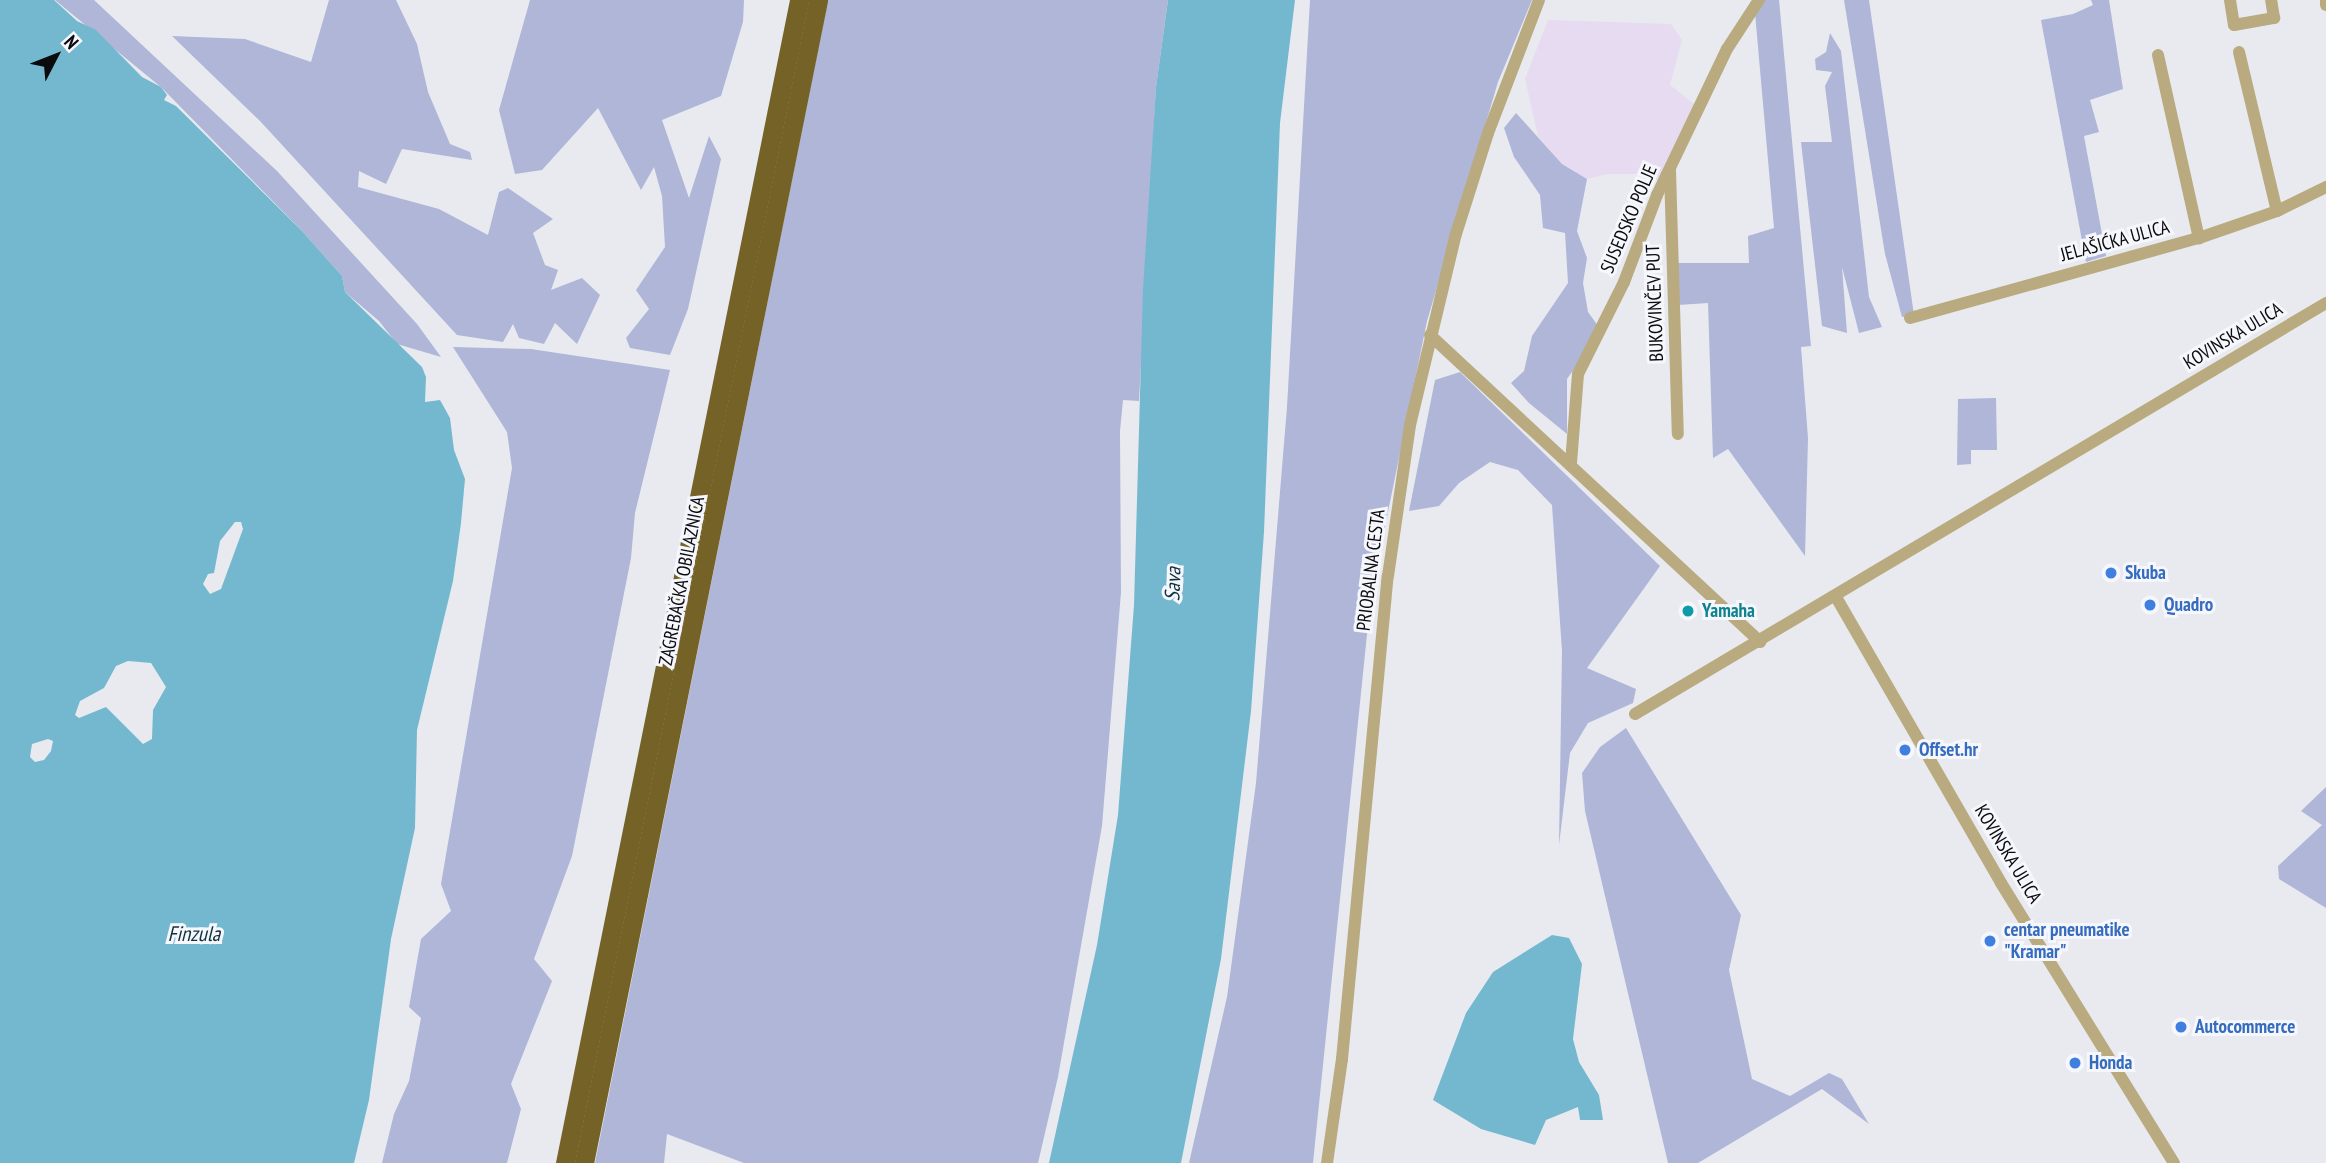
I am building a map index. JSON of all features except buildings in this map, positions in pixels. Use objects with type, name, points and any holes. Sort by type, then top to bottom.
[{"type":"highway","name":"ZAGREBAČKA OBILAZNICA","points":[[565,1163],[799,0]]},
{"type":"highway","name":"ZAGREBAČKA OBILAZNICA","points":[[584,1163],[818,0]]},
{"type":"street","name":"PRIOBALNA CESTA","points":[[1327,1163],[1343,1046],[1388,576],[1410,425],[1430,335],[1488,134],[1538,0]]},
{"type":"street","name":"SUSEDSKO POLJE","points":[[1571,463],[1578,374],[1624,282],[1670,170],[1727,49],[1759,0]]},
{"type":"street","points":[[2230,0],[2234,25],[2274,18],[2271,0]]},
{"type":"street","points":[[2239,52],[2277,211]]},
{"type":"street","points":[[2158,55],[2199,238]]},
{"type":"street","name":"BUKOVINČEV PUT","points":[[1670,170],[1678,434]]},
{"type":"street","name":"JELAŠIĆKA ULICA","points":[[1910,318],[2199,238],[2277,211],[2326,187]]},
{"type":"street","name":"KOVINSKA ULICA","points":[[1635,714],[1836,597],[2326,303]]},
{"type":"street","points":[[1430,335],[1571,463],[1760,642]]},
{"type":"street","name":"KOVINSKA ULICA","points":[[1836,597],[2001,883],[2174,1163]]},
{"type":"shaded area","points":[[55,0],[94,0],[277,171],[417,324],[441,357],[397,344],[379,321],[345,292],[342,276],[302,231],[162,88]]},
{"type":"shaded area","points":[[329,0],[396,0],[417,44],[428,92],[450,144],[470,152],[472,160],[402,149],[386,184],[359,171],[358,187],[439,209],[488,235],[499,192],[508,188],[553,219],[533,233],[545,265],[558,270],[551,290],[582,278],[600,295],[577,344],[555,323],[544,344],[519,338],[513,324],[503,342],[457,335],[260,121],[172,36],[245,39],[311,62]]},
{"type":"shaded area","points":[[530,0],[744,0],[743,22],[721,96],[662,120],[689,198],[709,136],[721,159],[688,309],[670,355],[630,348],[626,338],[649,309],[636,290],[665,247],[662,196],[654,167],[641,190],[598,108],[542,170],[515,174],[499,110]]},
{"type":"shaded area","points":[[828,0],[1168,0],[1156,87],[1139,401],[1123,400],[1120,431],[1121,592],[1102,826],[1058,1077],[1038,1163],[744,1163],[667,1134],[664,1163],[595,1163]]},
{"type":"shaded area","points":[[1310,0],[1532,0],[1498,82],[1427,321],[1371,595],[1313,1163],[1189,1163],[1227,997],[1256,783],[1287,407]]},
{"type":"shaded area","points":[[1763,0],[1779,0],[1811,346],[1801,347],[1808,438],[1805,556],[1728,449],[1713,458],[1708,303],[1678,305],[1677,263],[1749,263],[1748,236],[1774,228],[1755,13]]},
{"type":"shaded area","points":[[1844,0],[1869,0],[1914,315],[1902,317],[1885,254]]},
{"type":"shaded area","points":[[2091,0],[2109,0],[2123,89],[2090,100],[2099,132],[2084,136],[2106,256],[2086,262],[2041,20],[2073,14],[2093,5]]},
{"type":"shaded area","points":[[1548,20],[1671,24],[1682,40],[1670,85],[1698,107],[1661,182],[1639,174],[1607,174],[1587,179],[1562,164],[1538,136],[1525,79]]},
{"type":"shaded area","points":[[1830,33],[1841,51],[1869,297],[1882,327],[1859,333],[1842,267],[1847,333],[1822,326],[1801,142],[1832,142],[1825,86],[1832,72],[1816,70],[1815,59],[1826,52]]},
{"type":"shaded area","points":[[1516,113],[1562,164],[1587,179],[1577,231],[1587,258],[1583,283],[1588,312],[1601,330],[1567,379],[1567,434],[1529,403],[1511,383],[1524,371],[1532,336],[1568,283],[1565,233],[1543,228],[1540,195],[1514,157],[1504,128]]},
{"type":"shaded area","points":[[453,347],[531,349],[670,370],[635,513],[631,558],[572,856],[534,959],[552,981],[511,1084],[521,1109],[507,1163],[382,1163],[394,1114],[409,1081],[421,1018],[409,1007],[421,939],[451,911],[441,884],[512,468],[507,432]]},
{"type":"shaded area","points":[[1460,372],[1660,566],[1587,668],[1636,689],[1633,703],[1588,723],[1570,753],[1559,845],[1562,651],[1552,505],[1518,470],[1490,462],[1459,483],[1439,506],[1409,511],[1435,380]]},
{"type":"shaded area","points":[[1996,398],[1997,450],[1971,450],[1971,464],[1957,465],[1958,399]]},
{"type":"shaded area","points":[[1626,728],[1741,915],[1729,970],[1752,1079],[1790,1096],[1829,1073],[1842,1079],[1869,1124],[1822,1089],[1698,1163],[1668,1163],[1585,811],[1582,773],[1600,747]]},
{"type":"shaded area","points":[[2326,787],[2326,908],[2279,879],[2278,866],[2322,825],[2301,811]]},
{"type":"water","name":"Finzula","points":[[0,0],[54,0],[77,21],[96,30],[142,77],[161,87],[167,95],[164,100],[176,106],[302,231],[342,276],[345,292],[422,367],[426,377],[425,402],[440,400],[450,418],[454,450],[465,479],[453,581],[417,730],[415,828],[391,939],[369,1100],[354,1163],[0,1163]],"holes":[[[235,522],[241,522],[243,529],[221,589],[210,594],[203,584],[208,574],[214,573],[220,541]],[[128,661],[151,663],[166,687],[153,710],[152,739],[143,744],[106,707],[79,718],[75,715],[80,701],[104,688],[116,666]],[[48,739],[53,741],[51,751],[44,760],[35,762],[30,757],[32,744]]]},
{"type":"water","name":"Sava","points":[[1168,0],[1295,0],[1280,123],[1264,532],[1251,711],[1221,959],[1181,1163],[1049,1163],[1097,945],[1118,815],[1134,605],[1143,289],[1156,87]]},
{"type":"water","points":[[1552,935],[1569,938],[1582,964],[1573,1039],[1579,1062],[1599,1095],[1603,1120],[1580,1120],[1578,1107],[1546,1120],[1535,1145],[1481,1129],[1433,1100],[1466,1013],[1493,972]]},
{"type":"place","name":"Skuba","points":[[2111,573]]},
{"type":"place","name":"Quadro","points":[[2150,605]]},
{"type":"place","name":"Yamaha","points":[[1688,611]]},
{"type":"place","name":"Offset.hr","points":[[1905,750]]},
{"type":"place","name":"centar pneumatike \"Kramar\"","points":[[1990,941]]},
{"type":"place","name":"Autocommerce","points":[[2181,1027]]},
{"type":"place","name":"Honda","points":[[2075,1063]]}]
